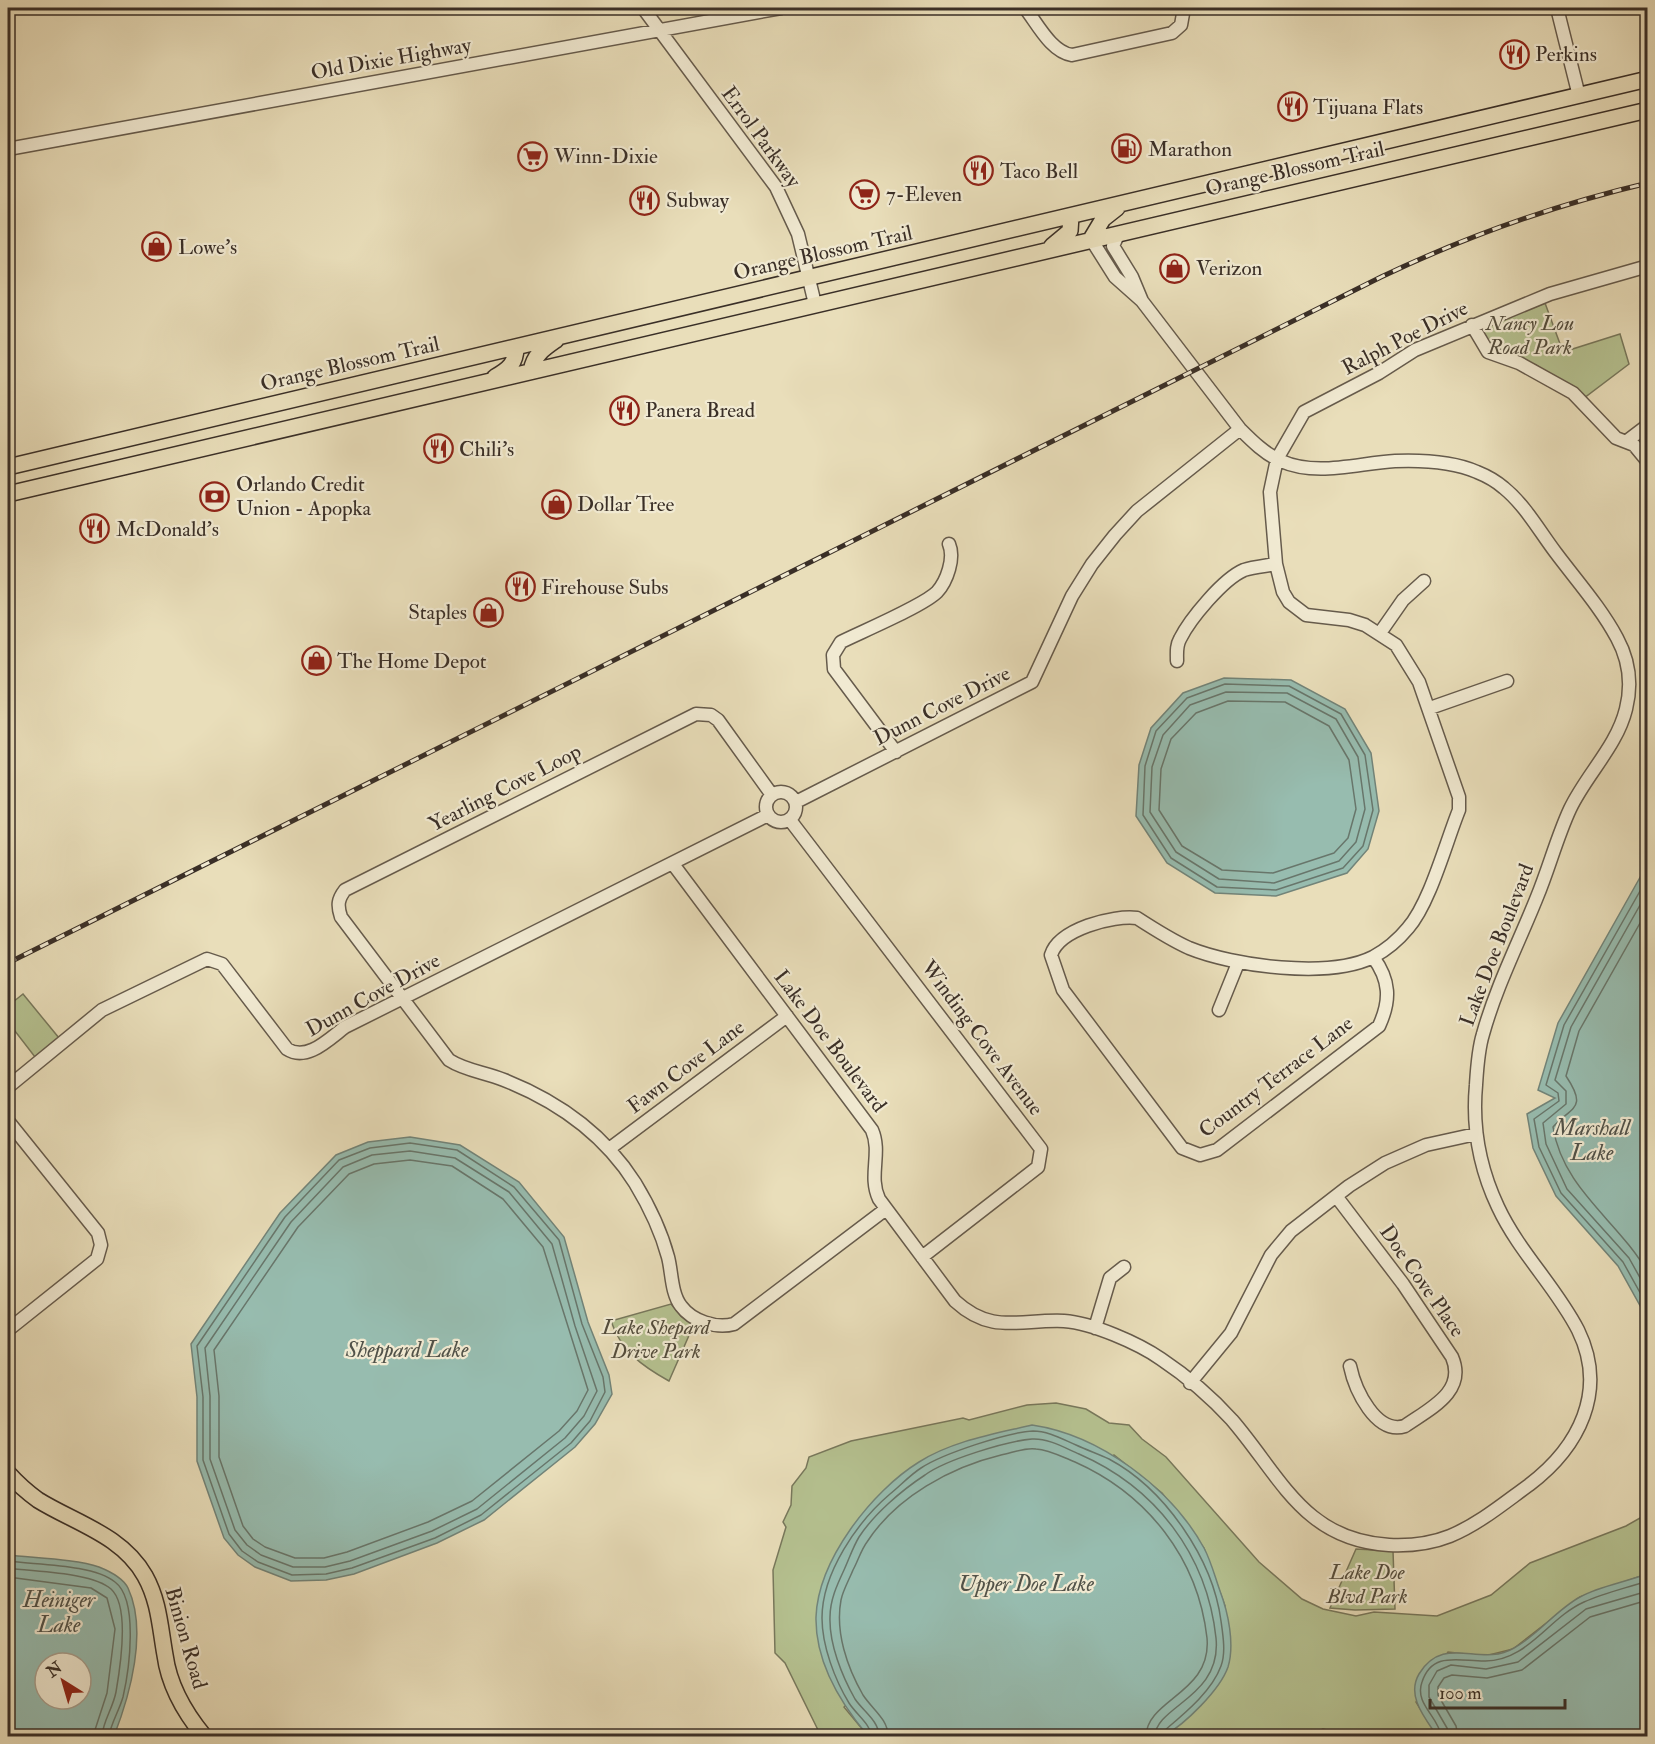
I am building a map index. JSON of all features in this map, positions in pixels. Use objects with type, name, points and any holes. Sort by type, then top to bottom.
[{"type":"main road","name":"Orange Blossom Trail","points":[[8,466],[1647,79]]},
{"type":"main road","name":"Orange Blossom Trail","points":[[8,494],[1647,110]]},
{"type":"main road","points":[[1091,239],[1103,219],[1123,204]]},
{"type":"main road","points":[[1047,249],[1070,231],[1071,216]]},
{"type":"main road","points":[[531,371],[533,360],[539,352],[561,336]]},
{"type":"main road","points":[[487,381],[508,369],[514,361],[516,347]]},
{"type":"main road","name":"Binion Road","points":[[8,1473],[37,1499],[110,1539],[128,1554],[144,1574],[155,1596],[165,1656],[172,1682],[182,1704],[204,1737]]},
{"type":"street","name":"Errol Parkway","points":[[643,8],[776,188],[798,234],[815,304]]},
{"type":"street","name":"Old Dixie Highway","points":[[8,149],[781,8]]},
{"type":"street","points":[[1025,8],[1054,46],[1064,54],[1072,55],[1172,33],[1181,25],[1184,8]]},
{"type":"street","points":[[1557,8],[1578,96]]},
{"type":"street","name":"Lake Doe Boulevard","points":[[1124,231],[1117,237],[1113,246],[1132,277],[1142,301]]},
{"type":"street","name":"Lake Doe Boulevard","points":[[673,864],[872,1130],[877,1149],[874,1184],[879,1199],[960,1306],[989,1322],[1003,1325],[1070,1322],[1095,1328],[1161,1359],[1231,1419],[1305,1511],[1331,1531],[1359,1542],[1408,1546],[1443,1539],[1486,1516],[1544,1473],[1563,1455],[1582,1421],[1590,1382],[1588,1360],[1579,1331],[1511,1232],[1498,1207],[1480,1159],[1476,1134],[1475,1092],[1482,1036],[1570,810],[1622,721],[1629,691],[1627,659],[1610,624],[1515,499],[1490,478],[1454,465],[1425,461],[1394,461],[1333,468],[1302,467],[1277,459],[1240,429],[1142,301],[1115,277],[1091,239]]},
{"type":"street","name":"Ralph Poe Drive","points":[[1373,957],[1402,935],[1416,918],[1459,810],[1459,796],[1430,708],[1408,660],[1396,645],[1380,633],[1349,620],[1317,618],[1299,611],[1289,602],[1283,592],[1276,564],[1270,492],[1277,459],[1304,412],[1379,374],[1415,350],[1550,294],[1647,266]]},
{"type":"street","points":[[1472,325],[1488,352],[1519,363],[1573,393],[1616,438],[1627,441],[1647,462]]},
{"type":"street","points":[[1627,441],[1647,425]]},
{"type":"street","name":"Dunn Cove Drive","points":[[796,802],[1032,682],[1072,596],[1092,564],[1115,535],[1137,511],[1240,429]]},
{"type":"street","points":[[896,752],[834,669],[833,654],[840,642],[936,593],[949,566],[951,550],[949,544]]},
{"type":"street","points":[[1177,661],[1177,648],[1181,638],[1205,604],[1229,579],[1245,570],[1276,564]]},
{"type":"street","points":[[1380,633],[1403,600],[1424,581]]},
{"type":"street","points":[[1430,708],[1508,681]]},
{"type":"street","name":"Yearling Cove Loop","points":[[772,795],[718,720],[711,715],[696,714],[345,890],[339,898],[338,907],[341,917],[449,1060],[460,1067],[502,1079],[532,1091],[567,1113],[609,1149],[648,1204],[668,1256],[680,1305],[700,1320],[718,1325],[734,1324],[886,1209]]},
{"type":"street","points":[[786,792],[796,802],[796,812],[790,820],[780,823],[768,815],[766,806],[772,795],[786,792]]},
{"type":"street","name":"Dunn Cove Drive","points":[[8,1087],[102,1010],[207,959],[222,964],[287,1049],[297,1054],[308,1053],[345,1027],[768,815]]},
{"type":"street","name":"Winding Cove Avenue","points":[[790,820],[1041,1149],[1038,1167],[922,1257]]},
{"type":"street","name":"Country Terrace Lane","points":[[1238,963],[1189,948],[1137,918],[1128,917],[1080,929],[1058,944],[1053,951],[1054,967],[1063,990],[1182,1148],[1200,1155],[1217,1150],[1379,1026],[1388,1003],[1388,992],[1386,979],[1373,957]]},
{"type":"street","points":[[1220,1010],[1238,963],[1305,968],[1343,965],[1373,957]]},
{"type":"street","name":"Fawn Cove Lane","points":[[609,1149],[787,1016]]},
{"type":"street","points":[[8,1121],[98,1233],[101,1245],[97,1259],[10,1323]]},
{"type":"street","points":[[1190,1383],[1230,1333],[1271,1254],[1280,1242],[1364,1176],[1405,1154],[1443,1140],[1476,1134]]},
{"type":"street","name":"Doe Cove Place","points":[[1336,1196],[1403,1284],[1445,1347],[1455,1364],[1455,1378],[1449,1394],[1405,1426],[1397,1428],[1383,1425],[1357,1390],[1350,1366]]},
{"type":"street","points":[[1095,1328],[1110,1278],[1124,1267]]},
{"type":"green space","name":"Nancy Lou Road Park","points":[[1545,303],[1563,352],[1620,334],[1629,364],[1584,398],[1536,365],[1489,346],[1483,333],[1487,326]]},
{"type":"green space","points":[[23,994],[59,1038],[35,1057],[8,1022],[8,1006]]},
{"type":"green space","name":"Lake Shepard Drive Park","points":[[671,1304],[681,1316],[694,1324],[669,1381],[634,1357],[620,1341],[611,1321]]},
{"type":"green space","points":[[1056,1403],[1086,1409],[1109,1423],[1129,1425],[1142,1439],[1166,1457],[1259,1562],[1302,1599],[1323,1609],[1356,1616],[1374,1612],[1437,1616],[1491,1595],[1530,1563],[1626,1526],[1647,1514],[1647,1577],[1641,1576],[1580,1597],[1513,1649],[1485,1656],[1448,1652],[1416,1702],[1437,1736],[1353,1736],[1323,1729],[1306,1736],[1164,1736],[1170,1733],[1225,1606],[1204,1548],[1162,1493],[1114,1455],[844,1707],[868,1736],[821,1736],[785,1663],[775,1653],[773,1570],[786,1527],[783,1522],[791,1505],[792,1486],[806,1468],[809,1457],[851,1441],[963,1418],[969,1420],[1027,1405]]},
{"type":"green space","name":"Lake Doe Blvd Park","points":[[1356,1549],[1393,1551],[1395,1609],[1330,1608]]},
{"type":"water","points":[[1224,678],[1291,680],[1345,709],[1371,753],[1379,811],[1368,849],[1347,873],[1276,896],[1215,893],[1167,863],[1136,816],[1139,765],[1151,728],[1183,693]]},
{"type":"water","name":"Marshall Lake","points":[[1647,865],[1647,1318],[1618,1266],[1556,1196],[1533,1148],[1527,1114],[1555,1098],[1538,1090],[1558,1023]]},
{"type":"water","name":"Sheppard Lake","points":[[410,1137],[460,1145],[519,1182],[564,1237],[588,1322],[609,1375],[612,1394],[595,1424],[575,1447],[484,1520],[437,1543],[354,1574],[326,1580],[291,1581],[255,1567],[238,1555],[224,1538],[197,1461],[197,1397],[191,1344],[280,1213],[336,1155],[368,1142]]},
{"type":"water","name":"Upper Doe Lake","points":[[1032,1425],[1058,1431],[1108,1452],[1153,1485],[1190,1526],[1209,1558],[1228,1618],[1231,1648],[1224,1676],[1201,1706],[1164,1736],[868,1736],[848,1710],[831,1681],[820,1650],[817,1633],[816,1617],[819,1595],[826,1573],[837,1551],[866,1509],[883,1490],[919,1462],[959,1443]]},
{"type":"water","name":"Heiniger Lake","points":[[8,1555],[90,1564],[115,1575],[128,1588],[134,1605],[137,1643],[131,1682],[114,1736],[8,1736]]},
{"type":"water","points":[[1641,1576],[1648,1577],[1647,1736],[1437,1736],[1419,1706],[1415,1690],[1419,1674],[1429,1662],[1440,1655],[1451,1653],[1488,1655],[1514,1648],[1571,1602],[1602,1588]]},
{"type":"railway","points":[[8,963],[1381,277],[1446,248],[1512,223],[1579,201],[1648,183]]},
{"type":"place","name":"Perkins","points":[[1514,54]]},
{"type":"place","name":"Tijuana Flats","points":[[1292,107]]},
{"type":"place","name":"Marathon","points":[[1127,149]]},
{"type":"place","name":"Winn-Dixie","points":[[533,156]]},
{"type":"place","name":"Taco Bell","points":[[979,171]]},
{"type":"place","name":"7-Eleven","points":[[865,194]]},
{"type":"place","name":"Subway","points":[[645,200]]},
{"type":"place","name":"Lowe's","points":[[157,247]]},
{"type":"place","name":"Verizon","points":[[1175,268]]},
{"type":"place","name":"Panera Bread","points":[[624,410]]},
{"type":"place","name":"Chili's","points":[[438,449]]},
{"type":"place","name":"Orlando Credit Union - Apopka","points":[[215,496]]},
{"type":"place","name":"Dollar Tree","points":[[556,504]]},
{"type":"place","name":"McDonald's","points":[[95,529]]},
{"type":"place","name":"Firehouse Subs","points":[[520,587]]},
{"type":"place","name":"Staples","points":[[488,612]]},
{"type":"place","name":"The Home Depot","points":[[316,661]]}]
